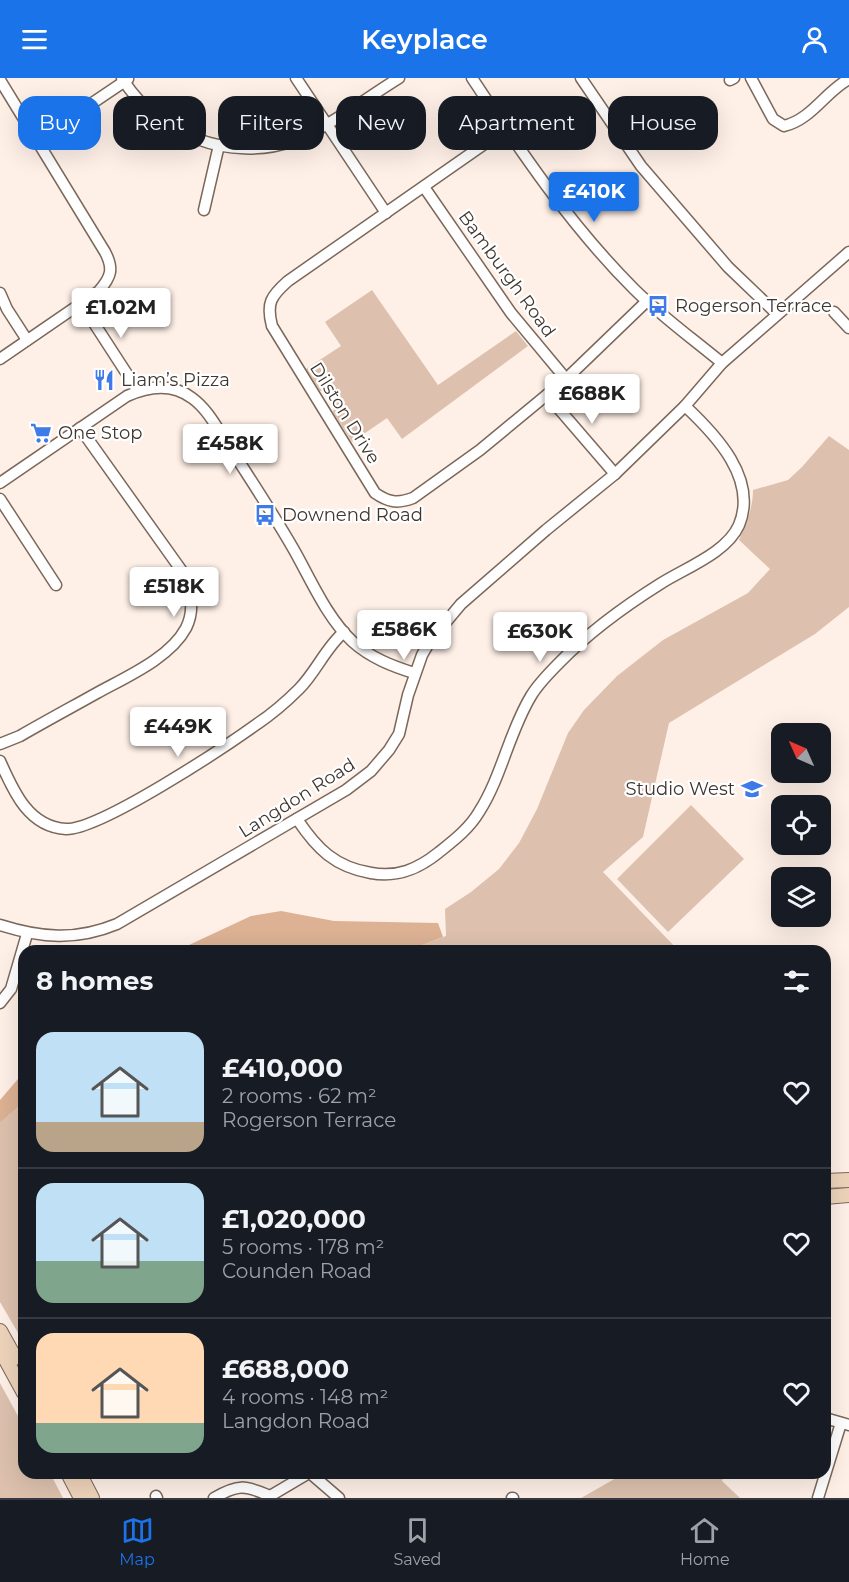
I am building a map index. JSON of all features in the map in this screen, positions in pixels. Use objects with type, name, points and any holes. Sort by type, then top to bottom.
[{"type":"street","points":[[297,78],[386,213]]},
{"type":"street","points":[[326,123],[399,78]]},
{"type":"street","points":[[472,78],[484,96]]},
{"type":"street","points":[[581,78],[648,174],[728,267],[777,314]]},
{"type":"street","points":[[751,78],[773,119],[784,126],[792,124],[816,108],[839,85],[849,79]]},
{"type":"street","points":[[101,96],[125,79],[156,117],[177,131],[218,145]]},
{"type":"street","points":[[0,80],[4,98],[18,117]]},
{"type":"street","points":[[204,210],[218,149]]},
{"type":"street","points":[[0,358],[99,291],[111,272],[110,262],[42,150]]},
{"type":"street","name":"Dilston Drive","points":[[476,150],[288,281],[276,292],[270,303],[269,313],[272,326],[375,493],[394,502],[413,498],[480,450],[547,395],[647,301]]},
{"type":"street","points":[[521,150],[558,202],[595,246],[647,301],[722,363]]},
{"type":"street","name":"Bamburgh Road","points":[[424,187],[511,313],[566,379]]},
{"type":"street","name":"Langdon Road","points":[[0,925],[27,934],[81,935],[98,932],[117,924],[297,819],[346,790],[371,771],[399,734],[414,673],[430,641],[461,604],[615,474],[685,406],[722,363],[849,252]]},
{"type":"street","points":[[0,293],[27,340]]},
{"type":"street","points":[[81,303],[138,391]]},
{"type":"street","points":[[834,312],[849,328]]},
{"type":"street","points":[[0,483],[127,396],[138,391],[161,387],[192,398],[207,413],[278,523],[344,632],[353,642],[377,659],[414,673]]},
{"type":"street","points":[[547,395],[615,474]]},
{"type":"street","points":[[297,819],[310,840],[330,858],[357,870],[380,874],[405,873],[424,864],[461,834],[478,813],[491,790],[531,695],[561,661],[613,616],[660,584],[717,552],[738,527],[744,505],[741,480],[730,458],[707,427],[685,406]]},
{"type":"street","points":[[0,744],[139,670],[175,644],[191,614],[190,588],[184,574],[80,428]]},
{"type":"street","points":[[0,499],[56,585]]},
{"type":"street","points":[[0,761],[18,800],[37,819],[66,829],[99,820],[156,789],[257,724],[301,686],[344,632]]},
{"type":"street","points":[[24,945],[27,934]]},
{"type":"street","points":[[0,1003],[11,989],[18,965]]},
{"type":"street","points":[[831,1181],[849,1180]]},
{"type":"street","points":[[831,1197],[849,1196]]},
{"type":"street","points":[[0,1331],[18,1363]]},
{"type":"street","points":[[0,1349],[18,1382]]},
{"type":"street","points":[[831,1462],[845,1424]]},
{"type":"street","points":[[79,1479],[81,1498]]},
{"type":"street","points":[[81,1479],[92,1498]]},
{"type":"street","points":[[214,1498],[227,1490],[248,1486],[271,1497],[300,1479]]},
{"type":"street","points":[[317,1479],[339,1498]]},
{"type":"street","points":[[818,1498],[825,1479]]},
{"type":"shaded area","points":[[372,290],[438,385],[516,331],[528,346],[402,439],[387,418],[352,442],[333,412],[336,401],[331,393],[320,391],[306,369],[341,346],[325,322]]},
{"type":"shaded area","points":[[829,436],[849,450],[849,607],[815,634],[669,723],[643,837],[603,872],[673,945],[423,945],[446,936],[445,909],[471,892],[499,869],[519,843],[537,809],[568,733],[584,710],[617,676],[663,640],[748,593],[770,569],[739,540],[747,522],[753,490],[788,480]]},
{"type":"shaded area","points":[[691,805],[744,859],[668,932],[617,879]]},
{"type":"shaded area","points":[[281,911],[334,921],[438,923],[443,937],[423,945],[189,945],[251,916]]},
{"type":"shaded area","points":[[18,1079],[18,1107],[0,1123],[0,1100]]},
{"type":"shaded area","points":[[18,1107],[18,1333],[0,1302],[0,1123]]},
{"type":"shaded area","points":[[0,1383],[18,1416],[18,1479],[53,1479],[63,1498],[0,1498]]},
{"type":"shaded area","points":[[614,1479],[723,1479],[722,1481],[740,1498],[581,1498]]},
{"type":"place","name":"Rogerson Terrace","points":[[658,306]]},
{"type":"place","name":"Liam’s Pizza","points":[[104,380]]},
{"type":"place","name":"One Stop","points":[[41,433]]},
{"type":"place","name":"Downend Road","points":[[265,515]]},
{"type":"place","name":"Studio West","points":[[752,789]]}]
